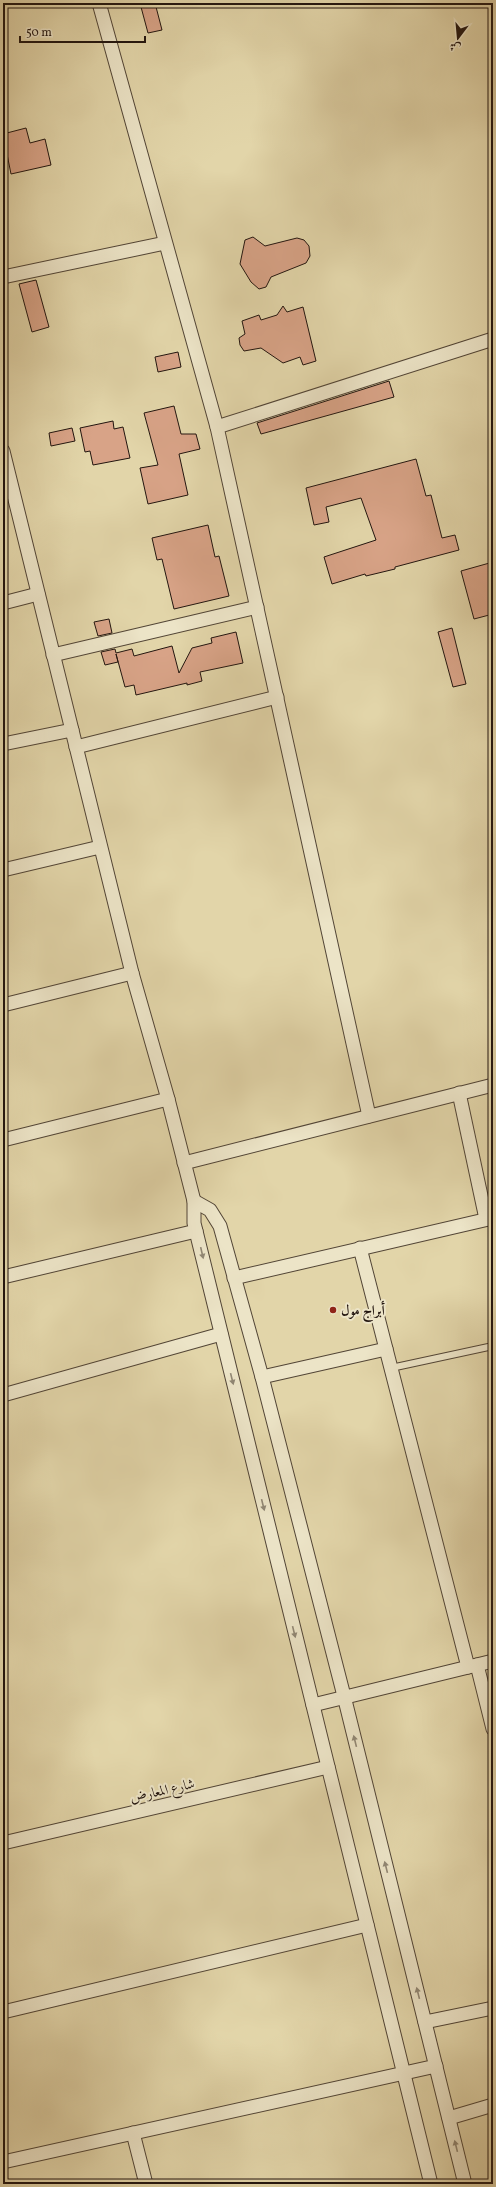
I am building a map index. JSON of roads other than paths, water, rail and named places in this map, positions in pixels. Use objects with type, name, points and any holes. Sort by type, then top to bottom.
[{"type":"street","points":[[99,3],[217,427],[369,1116]]},
{"type":"street","points":[[3,277],[165,243]]},
{"type":"street","points":[[217,427],[493,339]]},
{"type":"street","points":[[3,451],[132,973],[168,1099],[194,1201],[193,1216],[196,1231],[431,2184]]},
{"type":"street","points":[[3,603],[38,594]]},
{"type":"street","points":[[53,655],[257,607]]},
{"type":"street","points":[[76,747],[277,697]]},
{"type":"street","points":[[3,744],[72,730]]},
{"type":"street","points":[[3,870],[100,847]]},
{"type":"street","points":[[3,1004],[132,973]]},
{"type":"street","points":[[184,1163],[493,1085]]},
{"type":"street","points":[[234,1278],[490,1219],[460,1093]]},
{"type":"street","points":[[3,1140],[168,1099]]},
{"type":"street","points":[[194,1201],[210,1210],[216,1218],[262,1377],[344,1696],[465,2184]]},
{"type":"street","points":[[3,1278],[196,1231]]},
{"type":"street","points":[[360,1248],[472,1666],[493,1729]]},
{"type":"street","points":[[3,1395],[221,1334]]},
{"type":"street","points":[[262,1377],[386,1348]]},
{"type":"street","points":[[313,1705],[344,1696],[493,1661]]},
{"type":"street","name":"شارع المعارض","points":[[3,1843],[328,1767]]},
{"type":"street","points":[[3,2012],[367,1925]]},
{"type":"street","points":[[425,2022],[493,2008]]},
{"type":"street","points":[[3,2162],[436,2066]]},
{"type":"street","points":[[449,2118],[493,2105]]},
{"type":"street","points":[[133,2133],[146,2184]]},
{"type":"lane","points":[[391,1368],[493,1346]]},
{"type":"place","name":"أبراج مول","points":[[333,1310]]}]
